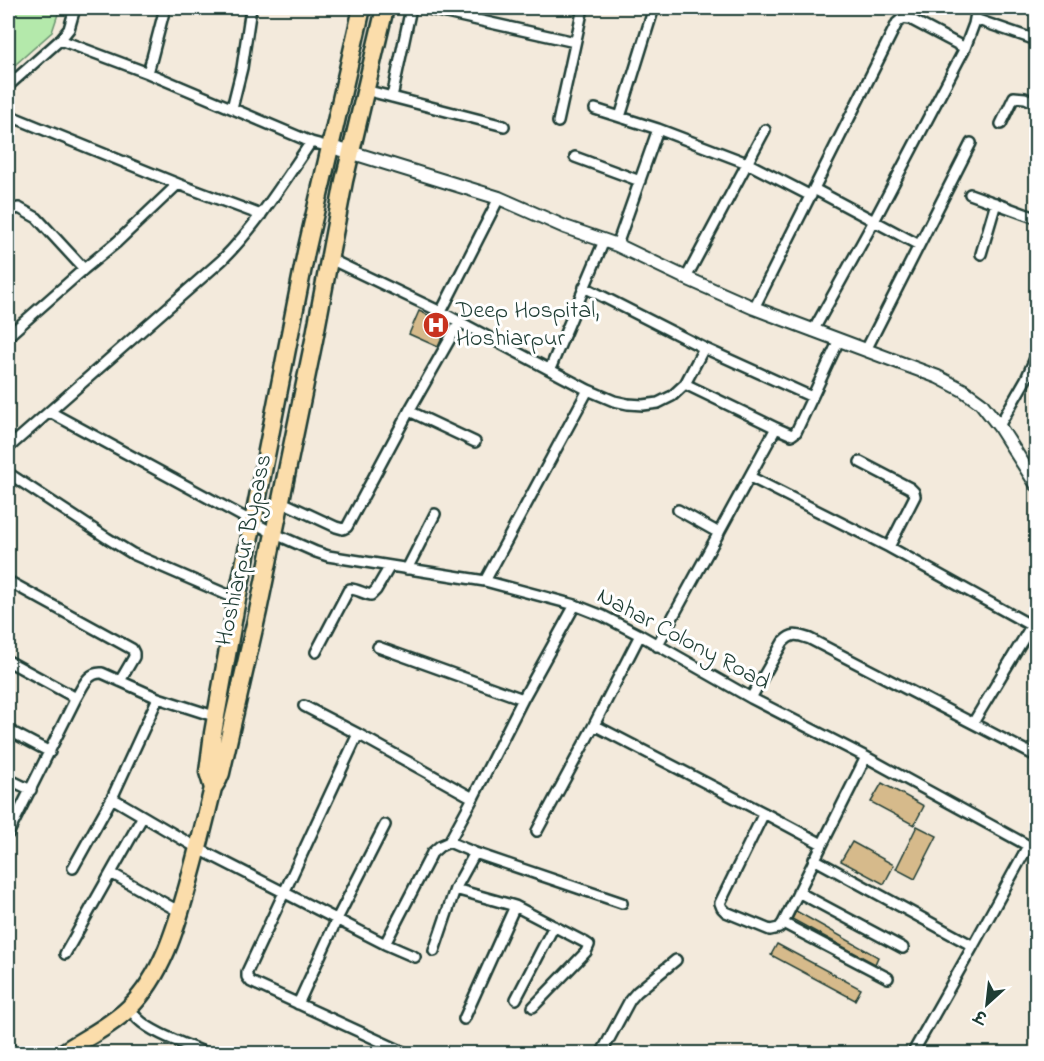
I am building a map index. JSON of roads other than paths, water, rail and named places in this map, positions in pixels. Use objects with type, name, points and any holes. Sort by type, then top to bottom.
[{"type":"highway","points":[[213,788],[208,772],[237,599],[306,252],[362,8]]},
{"type":"highway","name":"Hoshiarpur Bypass","points":[[61,1053],[130,1008],[149,984],[175,929],[199,849],[213,788],[221,773],[258,611],[350,152],[385,8]]},
{"type":"street","points":[[8,86],[60,40],[69,29],[75,8]]},
{"type":"street","points":[[148,73],[165,8]]},
{"type":"street","points":[[232,108],[242,68],[250,8]]},
{"type":"street","points":[[392,96],[411,8]]},
{"type":"street","points":[[424,8],[575,42]]},
{"type":"street","points":[[558,122],[583,8]]},
{"type":"street","points":[[813,331],[966,48],[977,8]]},
{"type":"street","points":[[620,117],[652,14]]},
{"type":"street","points":[[754,308],[897,23],[901,19],[910,19],[966,48]]},
{"type":"street","points":[[975,19],[1036,40]]},
{"type":"street","points":[[60,40],[148,73],[311,142],[500,198],[565,227],[611,243],[754,308],[939,377],[981,403],[999,426],[1036,484]]},
{"type":"street","points":[[365,90],[504,126]]},
{"type":"street","points":[[1001,124],[1014,98],[1025,98],[1036,103]]},
{"type":"street","points":[[595,109],[658,129],[747,163],[874,221],[919,245]]},
{"type":"street","points":[[8,115],[261,215]]},
{"type":"street","points":[[550,369],[584,287],[611,243],[639,181],[658,129]]},
{"type":"street","points":[[686,278],[765,130]]},
{"type":"street","points":[[8,448],[222,260],[249,231],[311,142]]},
{"type":"street","points":[[866,350],[971,143]]},
{"type":"street","points":[[575,158],[639,181]]},
{"type":"street","points":[[8,336],[117,242],[178,184]]},
{"type":"street","points":[[970,194],[1036,218]]},
{"type":"street","points":[[441,312],[500,198]]},
{"type":"street","points":[[981,254],[996,203]]},
{"type":"street","points":[[8,210],[19,208],[37,218],[84,269]]},
{"type":"street","points":[[330,259],[441,312],[588,390],[614,401],[643,405],[658,403],[672,396],[686,384],[704,348]]},
{"type":"street","points":[[584,287],[704,348],[812,397]]},
{"type":"street","points":[[280,501],[336,527],[343,529],[347,527],[459,323]]},
{"type":"street","points":[[686,384],[792,435],[839,340]]},
{"type":"street","points":[[999,426],[1026,379],[1036,356]]},
{"type":"street","points":[[1026,379],[1036,385]]},
{"type":"street","points":[[484,581],[588,390]]},
{"type":"street","points":[[409,411],[474,441]]},
{"type":"street","name":"Nahar Colony Road","points":[[50,412],[273,533],[328,556],[484,581],[575,605],[603,616],[1032,848]]},
{"type":"street","points":[[657,646],[776,428]]},
{"type":"street","points":[[860,462],[914,492],[915,496],[889,547]]},
{"type":"street","points":[[8,472],[119,546],[147,561],[237,599]]},
{"type":"street","points":[[750,477],[1034,622],[973,723]]},
{"type":"street","points":[[678,510],[719,533]]},
{"type":"street","points":[[407,569],[435,514]]},
{"type":"street","points":[[316,652],[348,591],[354,589],[370,595],[390,566]]},
{"type":"street","points":[[8,581],[132,649],[134,657],[120,681]]},
{"type":"street","points":[[385,944],[432,854],[440,846],[449,842],[575,605]]},
{"type":"street","points":[[537,831],[640,635]]},
{"type":"street","points":[[751,698],[783,642],[789,636],[796,635],[810,639],[1036,756]]},
{"type":"street","points":[[378,647],[523,699]]},
{"type":"street","points":[[8,661],[76,698]]},
{"type":"street","points":[[8,834],[76,698],[91,675],[102,673],[158,698],[217,717]]},
{"type":"street","points":[[73,868],[112,798],[158,698]]},
{"type":"street","points":[[304,706],[473,798]]},
{"type":"street","points":[[594,724],[822,844]]},
{"type":"street","points":[[8,730],[50,752]]},
{"type":"street","points":[[358,734],[247,972],[247,977],[251,982],[408,1053]]},
{"type":"street","points":[[764,813],[720,903],[726,912],[770,930],[779,928],[783,922],[866,757]]},
{"type":"street","points":[[8,778],[31,790]]},
{"type":"street","points":[[112,798],[199,849],[415,957]]},
{"type":"street","points":[[65,954],[143,816]]},
{"type":"street","points":[[298,1004],[337,919],[385,825]]},
{"type":"street","points":[[449,842],[622,903]]},
{"type":"street","points":[[912,1053],[1032,848]]},
{"type":"street","points":[[434,951],[455,889],[475,853]]},
{"type":"street","points":[[814,859],[973,946]]},
{"type":"street","points":[[111,873],[180,912]]},
{"type":"street","points":[[455,889],[515,906],[589,945],[586,952],[533,1007]]},
{"type":"street","points":[[798,892],[903,948]]},
{"type":"street","points":[[464,1019],[515,906]]},
{"type":"street","points":[[783,922],[888,978]]},
{"type":"street","points":[[516,999],[554,926]]},
{"type":"street","points":[[601,1053],[630,1000],[675,960]]},
{"type":"street","points":[[130,1008],[147,1026],[208,1053]]},
{"type":"street","points":[[8,1048],[11,1053]]},
{"type":"place","name":"Deep Hospital, Hoshiarpur","points":[[436,325]]}]
